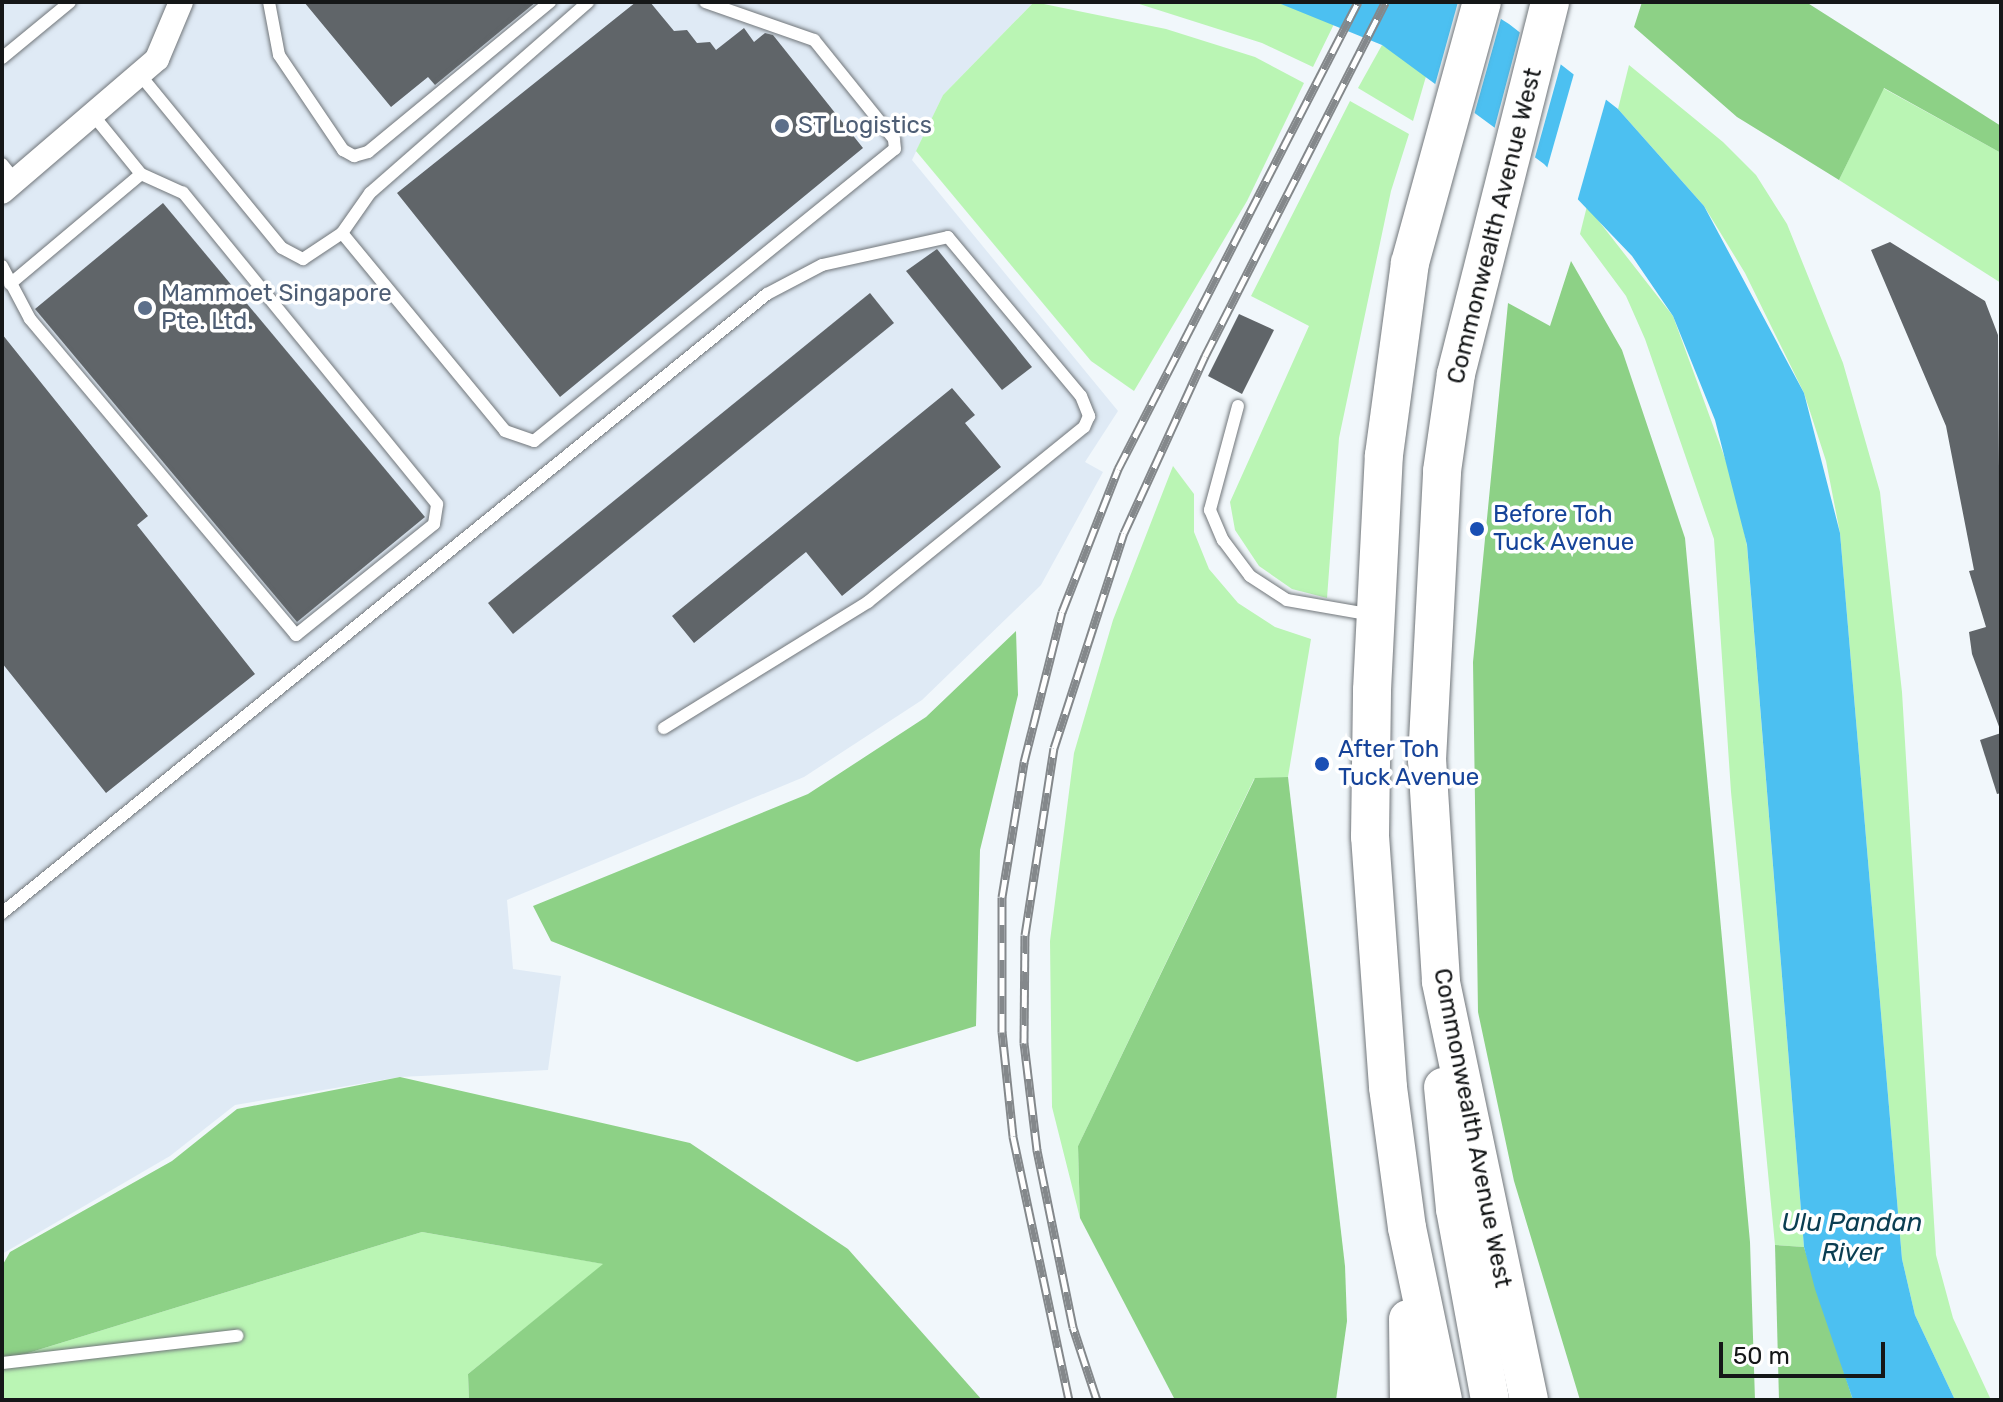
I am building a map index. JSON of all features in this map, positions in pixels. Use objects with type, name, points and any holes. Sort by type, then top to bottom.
[{"type":"main road","points":[[1443,1400],[1407,1228],[1388,1087],[1370,837],[1376,615],[1384,455],[1410,263],[1482,2]]},
{"type":"main road","name":"Commonwealth Avenue West","points":[[1529,1400],[1441,981],[1427,760],[1432,617],[1442,471],[1475,285],[1550,2]]},
{"type":"main road","points":[[1441,981],[1443,1112],[1455,1209],[1490,1400]]},
{"type":"main road","points":[[1407,1228],[1409,1400]]},
{"type":"street","points":[[7,179],[141,76],[170,36],[181,2]]},
{"type":"lane","points":[[2,58],[70,2]]},
{"type":"lane","points":[[269,2],[279,55],[343,150],[354,156],[368,152],[550,2]]},
{"type":"lane","points":[[141,76],[282,248],[303,259],[342,233],[370,193],[588,2]]},
{"type":"lane","points":[[342,233],[505,431],[534,441],[895,149],[894,139],[814,40],[705,2]]},
{"type":"lane","points":[[2,266],[30,319],[288,630],[306,633],[434,524],[437,504],[183,193],[141,174],[93,115]]},
{"type":"lane","points":[[10,284],[141,174]]},
{"type":"lane","points":[[2,913],[767,294],[822,265],[948,237],[1081,396],[1089,416],[1084,427],[868,602],[664,728]]},
{"type":"lane","points":[[1238,406],[1210,510],[1223,540],[1250,576],[1287,600],[1376,615]]},
{"type":"lane","points":[[2,1363],[237,1336]]},
{"type":"shaded area","points":[[2,2],[1034,2],[943,95],[912,160],[1118,411],[1085,462],[1103,472],[1041,585],[922,700],[804,777],[507,900],[513,969],[561,976],[548,1070],[400,1077],[235,1105],[170,1156],[2,1254]]},
{"type":"green space","points":[[1034,2],[1166,29],[1255,57],[1304,83],[1247,201],[1134,391],[1091,361],[916,151],[943,95]]},
{"type":"green space","points":[[1133,2],[1276,2],[1335,22],[1313,67],[1262,43]]},
{"type":"green space","points":[[1642,2],[1806,2],[2001,126],[2001,153],[1884,88],[1839,180],[1737,117],[1634,27]]},
{"type":"green space","points":[[1382,45],[1427,73],[1413,121],[1358,88]]},
{"type":"green space","points":[[1629,65],[1723,142],[1756,175],[1787,224],[1843,363],[1880,492],[1902,692],[1936,1255],[1953,1318],[1991,1400],[1955,1400],[1915,1315],[1902,1259],[1840,533],[1826,461],[1804,393],[1745,273],[1704,206],[1618,109]]},
{"type":"green space","points":[[1883,88],[2001,153],[2001,283],[1839,180]]},
{"type":"green space","points":[[1350,101],[1409,134],[1391,191],[1339,438],[1327,598],[1292,589],[1259,566],[1235,530],[1230,502],[1309,326],[1251,296]]},
{"type":"green space","points":[[1587,206],[1673,316],[1734,483],[1747,546],[1804,1247],[1775,1245],[1731,792],[1714,539],[1645,339],[1626,296],[1580,234]]},
{"type":"green space","points":[[1571,261],[1622,350],[1685,538],[1750,1242],[1755,1400],[1580,1400],[1514,1181],[1478,1012],[1473,662],[1508,303],[1550,326]]},
{"type":"green space","points":[[1173,466],[1194,494],[1194,532],[1209,569],[1238,603],[1275,627],[1311,639],[1288,777],[1254,779],[1078,1146],[1080,1218],[1052,1107],[1050,941],[1074,753],[1113,620]]},
{"type":"green space","points":[[1016,631],[1018,695],[980,850],[976,1026],[857,1062],[551,941],[533,906],[808,794],[926,717]]},
{"type":"green space","points":[[1288,777],[1345,1266],[1347,1321],[1336,1400],[1175,1400],[1080,1218],[1078,1146],[1255,778]]},
{"type":"green space","points":[[400,1077],[690,1143],[848,1249],[982,1400],[469,1400],[468,1374],[603,1264],[422,1232],[2,1361],[2,1266],[10,1252],[172,1161],[237,1109]]},
{"type":"green space","points":[[422,1232],[604,1264],[468,1374],[469,1400],[2,1400],[2,1361]]},
{"type":"green space","points":[[1775,1245],[1804,1247],[1853,1400],[1779,1400]]},
{"type":"water","name":"Ulu Pandan River","points":[[1276,2],[1474,2],[1509,24],[1618,109],[1704,206],[1804,393],[1840,533],[1902,1259],[1915,1315],[1955,1400],[1853,1400],[1804,1247],[1747,545],[1715,420],[1673,316],[1632,256],[1544,164],[1382,45]]},
{"type":"pier","points":[[1458,2],[1482,2],[1502,15],[1474,115],[1435,85]]},
{"type":"pier","points":[[1521,28],[1562,60],[1534,161],[1494,130]]},
{"type":"pier","points":[[1575,70],[1607,96],[1577,202],[1546,172]]},
{"type":"building","points":[[304,2],[536,2],[435,85],[428,77],[391,107]]},
{"type":"building","points":[[636,2],[650,2],[674,31],[687,30],[697,43],[710,42],[716,50],[744,28],[754,42],[765,33],[773,35],[863,148],[560,397],[397,193]]},
{"type":"building","points":[[163,203],[425,517],[297,622],[35,309]]},
{"type":"building","points":[[1890,242],[1985,301],[1998,335],[2001,732],[1972,654],[1969,632],[1986,627],[1969,571],[1974,570],[1946,426],[1871,250]]},
{"type":"building","points":[[937,249],[1032,367],[1002,390],[906,271]]},
{"type":"building","points":[[870,293],[894,323],[513,634],[488,603]]},
{"type":"building","points":[[1239,314],[1274,330],[1242,394],[1208,376]]},
{"type":"building","points":[[2,334],[148,516],[137,525],[255,674],[106,793],[2,663]]},
{"type":"building","points":[[952,388],[975,415],[965,423],[1001,467],[842,596],[806,552],[694,643],[672,616]]},
{"type":"building","points":[[2001,733],[2001,793],[1997,794],[1980,740]]},
{"type":"railway","points":[[1069,1400],[1013,1136],[1002,1032],[1002,897],[1024,762],[1062,612],[1118,469],[1358,2]]},
{"type":"railway","points":[[1097,1400],[1073,1327],[1037,1150],[1024,1043],[1025,935],[1054,748],[1124,533],[1205,356],[1385,2]]},
{"type":"place","name":"ST Logistics","points":[[782,126]]},
{"type":"place","name":"Mammoet Singapore Pte. Ltd.","points":[[145,308]]},
{"type":"place","name":"Before Toh Tuck Avenue","points":[[1477,529]]},
{"type":"place","name":"After Toh Tuck Avenue","points":[[1322,764]]}]
